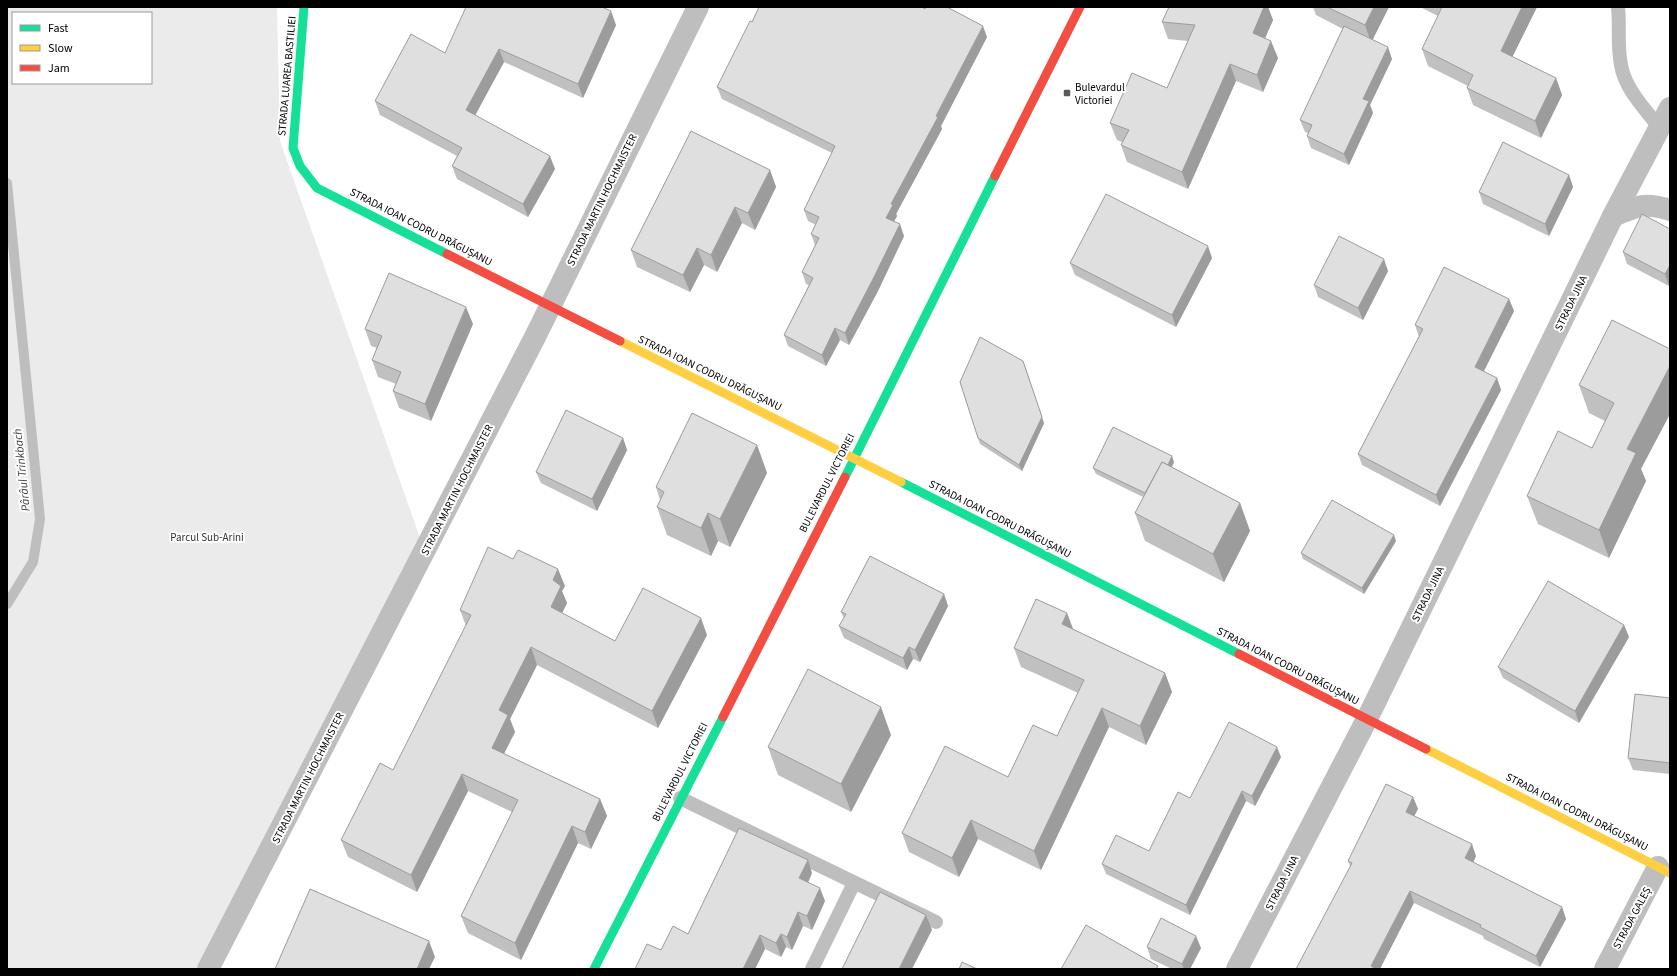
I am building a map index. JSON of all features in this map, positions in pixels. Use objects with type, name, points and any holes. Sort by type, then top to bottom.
[{"type":"street","name":"STRADA LUAREA BASTILIEI","points":[[304,7],[293,148],[300,166],[318,188]]},
{"type":"street","name":"STRADA MARTIN HOCHMAISTER","points":[[208,969],[421,559],[550,306],[698,7]]},
{"type":"street","name":"BULEVARDUL VICTORIEI","points":[[594,969],[1080,7]]},
{"type":"street","name":"STRADA JINA","points":[[1237,969],[1367,719],[1613,216],[1670,108]]},
{"type":"street","name":"STRADA IOAN CODRU DRĂGUȘANU","points":[[318,188],[1664,870]]},
{"type":"street","points":[[1613,216],[1638,206],[1659,206],[1670,210]]},
{"type":"street","name":"STRADA GALEȘ","points":[[1605,969],[1664,870]]},
{"type":"lane","points":[[1618,7],[1620,65],[1624,78],[1640,103],[1659,127]]},
{"type":"lane","points":[[680,798],[936,922]]},
{"type":"lane","points":[[812,969],[854,883]]},
{"type":"green space","name":"Parcul Sub-Arini","points":[[7,7],[277,7],[280,141],[425,552],[208,969],[7,969]]},
{"type":"building","points":[[466,7],[602,7],[611,11],[578,84],[499,49],[466,110],[550,156],[523,204],[452,166],[462,148],[375,101],[411,34],[445,53]]},
{"type":"building","points":[[759,7],[922,7],[925,9],[926,7],[947,7],[983,26],[936,116],[938,117],[891,204],[893,205],[886,218],[900,224],[845,333],[835,328],[822,355],[784,335],[813,278],[802,272],[819,238],[811,234],[819,217],[804,210],[835,146],[717,87],[750,21],[752,22]]},
{"type":"building","points":[[1169,7],[1264,7],[1253,33],[1271,41],[1257,75],[1230,64],[1182,172],[1121,145],[1129,130],[1110,123],[1132,73],[1167,88],[1195,25],[1162,22]]},
{"type":"building","points":[[1327,7],[1374,7],[1365,25]]},
{"type":"building","points":[[1442,7],[1522,7],[1501,51],[1556,78],[1535,121],[1467,88],[1473,75],[1422,49]]},
{"type":"building","points":[[1344,26],[1388,47],[1363,99],[1369,101],[1344,154],[1307,136],[1312,125],[1300,120]]},
{"type":"building","points":[[691,131],[770,170],[748,213],[735,207],[711,255],[697,248],[683,275],[631,250]]},
{"type":"building","points":[[1503,142],[1569,175],[1545,224],[1479,192]]},
{"type":"building","points":[[1106,194],[1208,246],[1172,315],[1070,263]]},
{"type":"building","points":[[1642,214],[1670,229],[1670,265],[1665,274],[1623,252]]},
{"type":"building","points":[[1339,236],[1384,259],[1358,308],[1314,285]]},
{"type":"building","points":[[1444,267],[1509,299],[1475,367],[1497,378],[1436,495],[1358,454],[1423,329],[1415,325]]},
{"type":"building","points":[[389,273],[466,307],[425,404],[393,391],[401,372],[372,360],[382,336],[365,329]]},
{"type":"building","points":[[1612,320],[1670,349],[1670,366],[1627,449],[1636,453],[1599,530],[1527,496],[1558,431],[1592,448],[1614,403],[1579,385]]},
{"type":"building","points":[[980,337],[1023,361],[1042,417],[1019,465],[978,438],[960,382]]},
{"type":"building","points":[[566,410],[623,438],[592,499],[536,472]]},
{"type":"building","points":[[692,413],[757,445],[720,519],[708,513],[701,528],[657,507],[664,492],[656,487]]},
{"type":"building","points":[[1113,427],[1172,456],[1168,465],[1162,462],[1145,493],[1093,468]]},
{"type":"building","points":[[1162,462],[1240,503],[1213,554],[1135,513]]},
{"type":"building","points":[[1332,500],[1394,535],[1362,588],[1301,553]]},
{"type":"building","points":[[488,547],[513,559],[518,550],[558,569],[553,580],[561,586],[551,607],[615,641],[643,588],[701,618],[652,711],[531,647],[499,710],[508,715],[492,748],[600,799],[585,832],[572,826],[515,943],[461,916],[518,800],[462,774],[411,875],[341,840],[380,763],[393,770],[471,615],[460,610]]},
{"type":"building","points":[[870,556],[944,594],[915,650],[909,647],[903,658],[839,626],[846,614],[841,612]]},
{"type":"building","points":[[1548,581],[1624,625],[1575,711],[1498,667]]},
{"type":"building","points":[[1036,599],[1067,613],[1062,624],[1165,673],[1140,726],[1102,708],[1034,851],[971,820],[952,858],[902,833],[945,746],[1008,777],[1033,725],[1057,736],[1084,680],[1014,648]]},
{"type":"building","points":[[808,669],[881,707],[841,784],[768,747]]},
{"type":"building","points":[[1635,694],[1670,698],[1670,763],[1628,758]]},
{"type":"building","points":[[1229,722],[1277,747],[1252,796],[1242,791],[1186,905],[1102,864],[1116,835],[1149,851],[1178,792],[1190,798]]},
{"type":"building","points":[[1386,784],[1413,797],[1406,812],[1472,844],[1465,858],[1562,907],[1536,956],[1480,927],[1481,925],[1410,891],[1371,966],[1376,969],[1296,969],[1352,863],[1348,861]]},
{"type":"building","points":[[739,828],[808,860],[799,878],[820,888],[807,916],[798,912],[787,937],[781,934],[776,943],[760,935],[743,969],[635,969],[647,944],[661,950],[673,926],[688,934]]},
{"type":"building","points":[[310,889],[429,941],[417,969],[275,969]]},
{"type":"building","points":[[880,892],[926,915],[899,969],[842,969]]},
{"type":"building","points":[[1161,918],[1196,936],[1182,964],[1147,947]]},
{"type":"building","points":[[1086,925],[1158,966],[1156,969],[1061,969]]},
{"type":"building","points":[[962,962],[977,969],[959,969]]},
{"type":"waterway","name":"Pârâul Trinkbach","points":[[7,183],[40,519],[33,562],[7,604]]},
{"type":"traffic: fast","points":[[304,7],[293,148],[300,166],[317,188],[447,254]]},
{"type":"traffic: fast","points":[[845,477],[995,176]]},
{"type":"traffic: fast","points":[[901,482],[1239,654]]},
{"type":"traffic: fast","points":[[594,969],[723,717]]},
{"type":"traffic: slow","points":[[620,341],[901,482]]},
{"type":"traffic: slow","points":[[1426,749],[1670,873]]},
{"type":"traffic: jam","points":[[995,176],[1080,7]]},
{"type":"traffic: jam","points":[[447,254],[620,341]]},
{"type":"traffic: jam","points":[[723,717],[845,477]]},
{"type":"traffic: jam","points":[[1239,654],[1426,749]]},
{"type":"place","name":"Bulevardul Victoriei","points":[[1067,93]]}]
